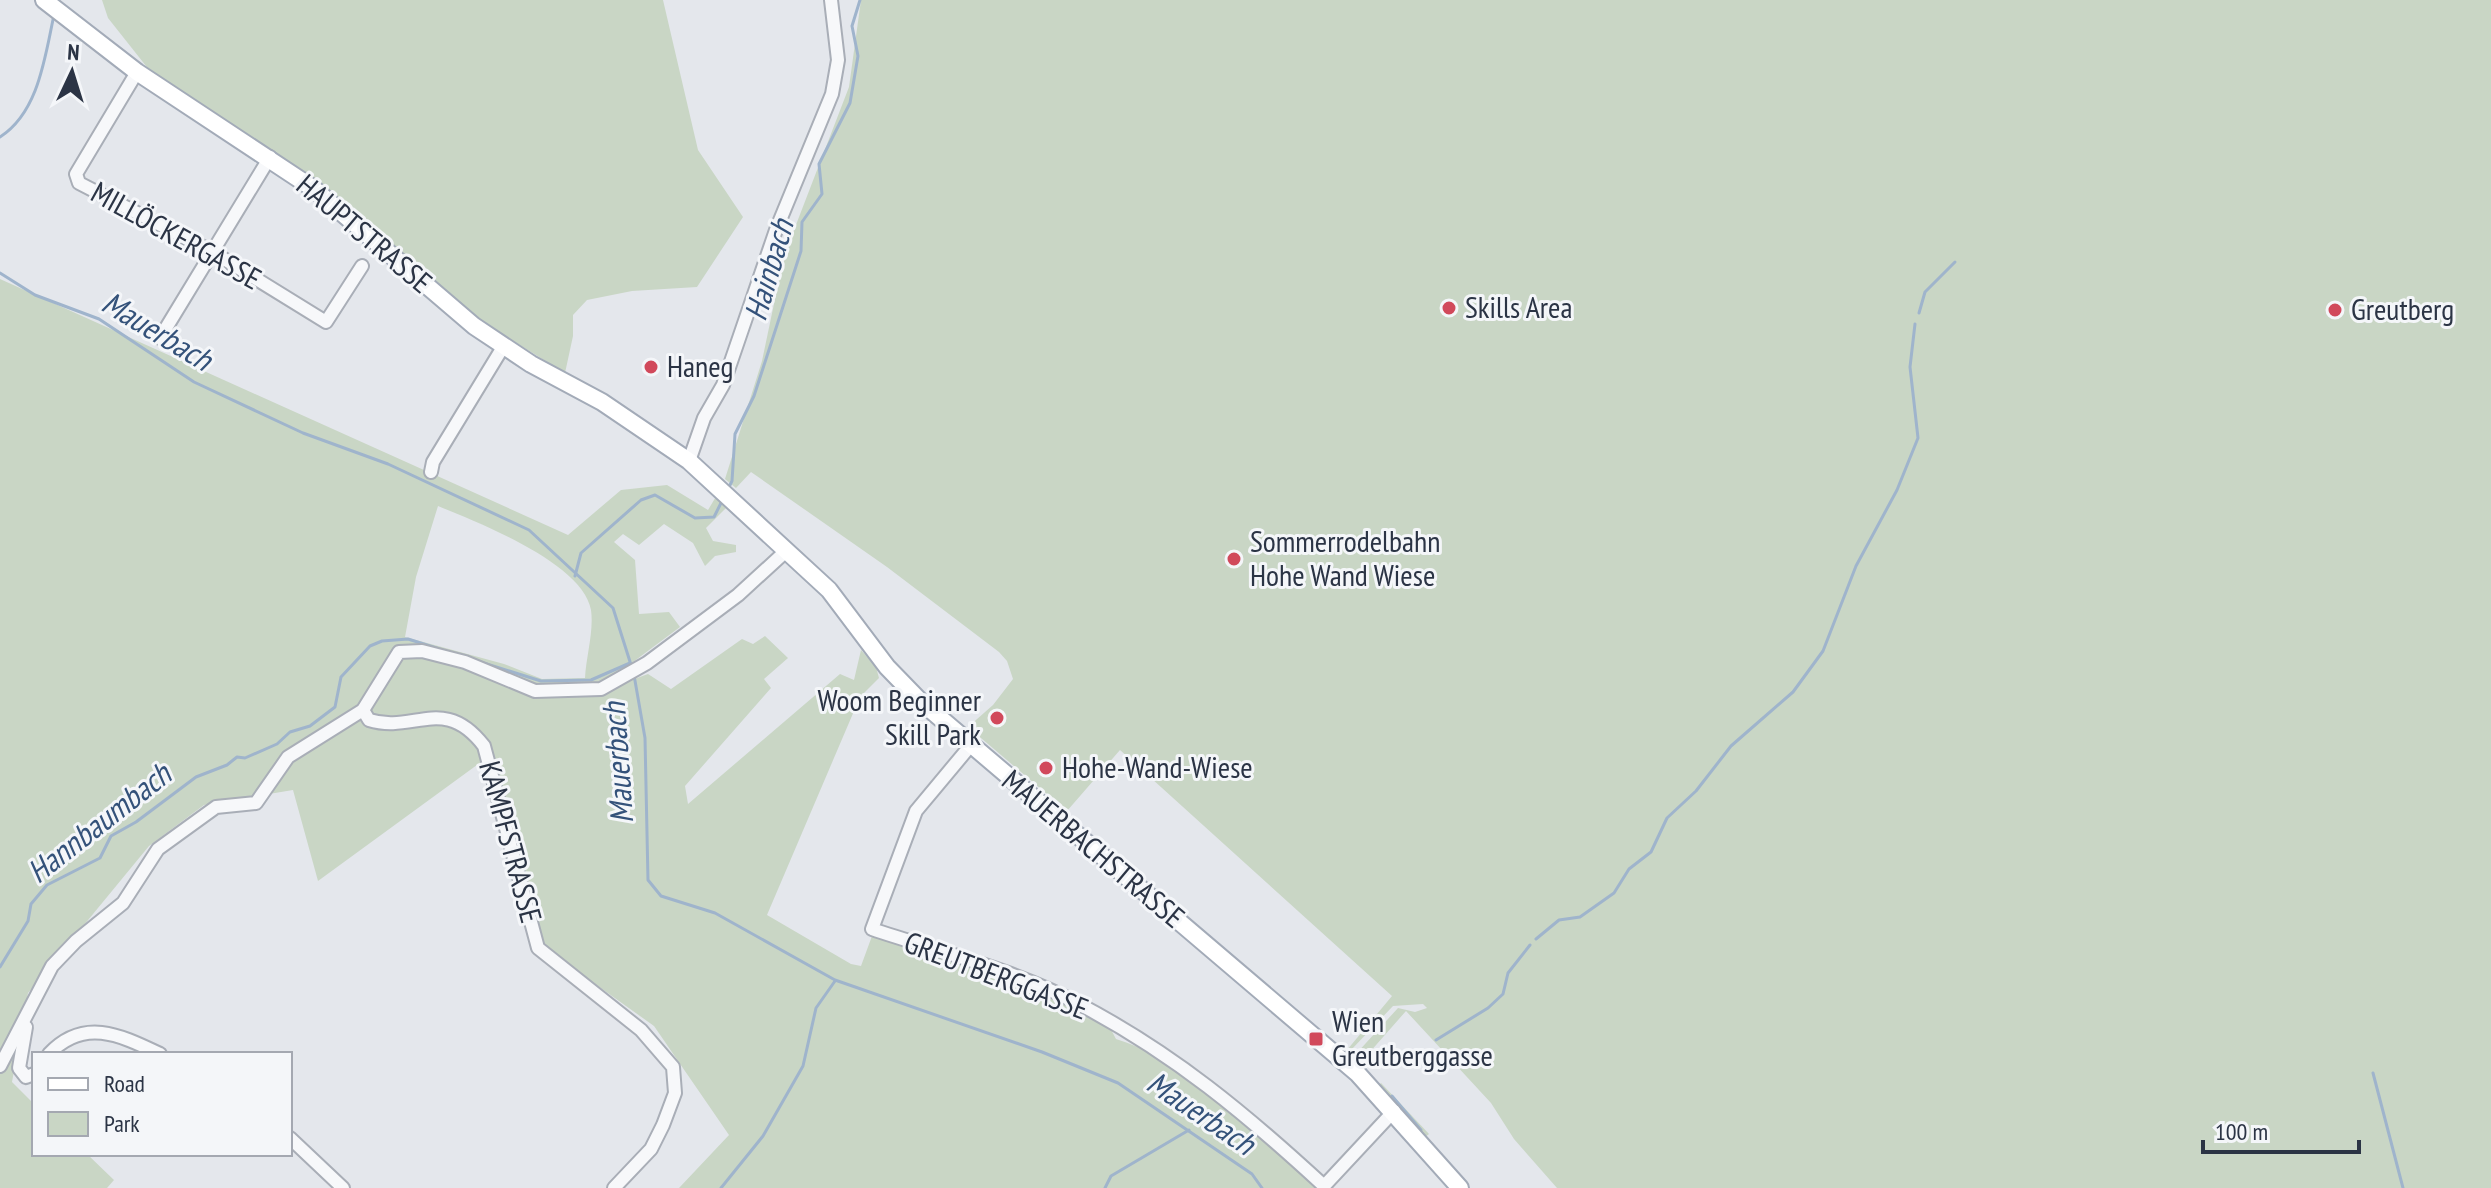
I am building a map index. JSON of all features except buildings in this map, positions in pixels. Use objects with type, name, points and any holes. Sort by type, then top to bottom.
[{"type":"main road","name":"HAUPTSTRASSE","points":[[46,1],[137,72],[270,157],[314,189],[438,297],[503,347],[602,402],[689,461]]},
{"type":"main road","name":"MAUERBACHSTRASSE","points":[[689,461],[840,602],[901,683],[1358,1074],[1460,1188]]},
{"type":"street","points":[[689,461],[699,429],[723,385],[771,242],[832,94],[838,60],[831,0]]},
{"type":"street","name":"MILLÖCKERGASSE","points":[[137,72],[76,179],[109,201],[211,251],[326,322],[362,266]]},
{"type":"street","points":[[160,338],[270,157]]},
{"type":"street","points":[[431,472],[433,462],[503,347]]},
{"type":"street","points":[[32,1075],[26,1077],[19,1068],[27,1020],[35,995],[52,966],[76,941],[123,903],[158,849],[216,807],[256,803],[288,757],[363,710],[399,652],[422,651],[465,662],[535,691],[581,692],[621,681],[738,595],[785,552]]},
{"type":"street","name":"KAMPFSTRASSE","points":[[363,710],[369,720],[383,724],[418,717],[451,720],[472,729],[484,746],[538,948],[641,1030],[673,1067],[675,1093],[663,1125],[651,1149],[614,1188]]},
{"type":"street","name":"GREUTBERGGASSE","points":[[971,745],[916,811],[872,929],[1077,1003],[1184,1066],[1235,1104],[1326,1187],[1394,1111]]},
{"type":"street","points":[[0,1066],[27,1020]]},
{"type":"street","points":[[51,1052],[63,1040],[83,1032],[114,1037],[155,1052]]},
{"type":"street","points":[[292,1140],[343,1188]]},
{"type":"green space","points":[[102,0],[663,0],[698,150],[743,217],[697,287],[632,291],[587,300],[573,315],[573,336],[565,373],[463,310],[336,197],[150,71],[108,18]]},
{"type":"green space","points":[[861,0],[2491,0],[2491,1188],[1557,1188],[1514,1139],[1491,1103],[1406,1011],[1362,1061],[1355,1055],[1398,1008],[1415,1012],[1427,1008],[1423,1004],[1393,1006],[1352,1049],[1347,1050],[1392,996],[1120,750],[1067,811],[968,727],[993,705],[1013,679],[1007,661],[999,652],[887,567],[751,472],[736,488],[725,479],[762,361],[784,256],[849,87]]},
{"type":"green space","points":[[0,279],[568,535],[621,490],[667,485],[708,510],[717,495],[728,506],[706,528],[713,541],[736,545],[736,552],[715,556],[705,566],[693,543],[664,524],[639,545],[623,534],[614,542],[635,560],[639,614],[669,612],[680,627],[625,668],[629,681],[648,674],[671,689],[742,639],[753,644],[765,636],[788,658],[764,679],[771,688],[685,786],[688,804],[840,674],[854,680],[861,650],[876,667],[879,678],[860,697],[767,915],[851,964],[861,966],[872,936],[882,937],[1074,1005],[1108,1024],[1116,1039],[1145,1050],[1199,1083],[1319,1188],[679,1188],[729,1135],[654,1026],[542,946],[492,754],[318,881],[293,790],[204,805],[149,846],[28,993],[12,1082],[32,1102],[32,1156],[89,1156],[114,1180],[107,1188],[0,1188]],"holes":[[[438,506],[501,534],[549,561],[569,576],[584,593],[592,618],[585,678],[542,679],[504,664],[405,637],[416,577]]]},
{"type":"green space","points":[[1381,1083],[1429,1134],[1425,1137],[1378,1086]]},
{"type":"waterway","name":"Hainbach","points":[[727,491],[732,481],[735,434],[754,396],[801,251],[802,222],[822,194],[819,164],[850,103],[858,56],[852,26],[860,0]]},
{"type":"waterway","points":[[0,137],[24,113],[32,98],[54,15]]},
{"type":"waterway","points":[[1919,313],[1925,292],[1955,262]]},
{"type":"waterway","name":"Mauerbach","points":[[0,273],[35,295],[99,319],[194,382],[303,433],[388,464],[529,530],[613,608],[632,668]]},
{"type":"waterway","points":[[1536,939],[1559,920],[1580,917],[1614,893],[1629,869],[1651,852],[1667,818],[1696,791],[1731,746],[1793,692],[1823,651],[1856,566],[1897,490],[1918,438],[1910,367],[1915,324]]},
{"type":"waterway","name":"Hainbach","points":[[575,576],[581,553],[641,500],[655,495],[695,518],[714,517],[722,501]]},
{"type":"waterway","name":"Hannbaumbach","points":[[0,967],[28,921],[31,904],[47,885],[100,858],[111,836],[136,822],[196,777],[227,765],[237,757],[245,758],[277,744],[290,732],[310,726],[335,707],[341,677],[370,646],[382,641],[408,639],[541,681],[591,680],[630,663]]},
{"type":"waterway","name":"Mauerbach","points":[[634,675],[645,738],[648,880],[661,896],[715,913],[835,980],[1042,1052],[1118,1083],[1252,1174],[1262,1188]]},
{"type":"waterway","points":[[1436,1040],[1488,1008],[1503,994],[1508,973],[1530,945]]},
{"type":"waterway","points":[[721,1188],[763,1136],[803,1066],[816,1008],[835,981]]},
{"type":"waterway","points":[[2373,1073],[2403,1188]]},
{"type":"waterway","points":[[1392,1096],[1421,1130]]},
{"type":"waterway","points":[[1105,1188],[1111,1176],[1189,1130]]},
{"type":"place","name":"Skills Area","points":[[1449,308]]},
{"type":"place","name":"Greutberg","points":[[2335,310]]},
{"type":"place","name":"Haneg","points":[[651,367]]},
{"type":"place","name":"Sommerrodelbahn Hohe Wand Wiese","points":[[1234,559]]},
{"type":"place","name":"Woom Beginner Skill Park","points":[[997,718]]},
{"type":"place","name":"Hohe-Wand-Wiese","points":[[1046,768]]},
{"type":"place","name":"Wien Greutberggasse","points":[[1316,1039]]}]
